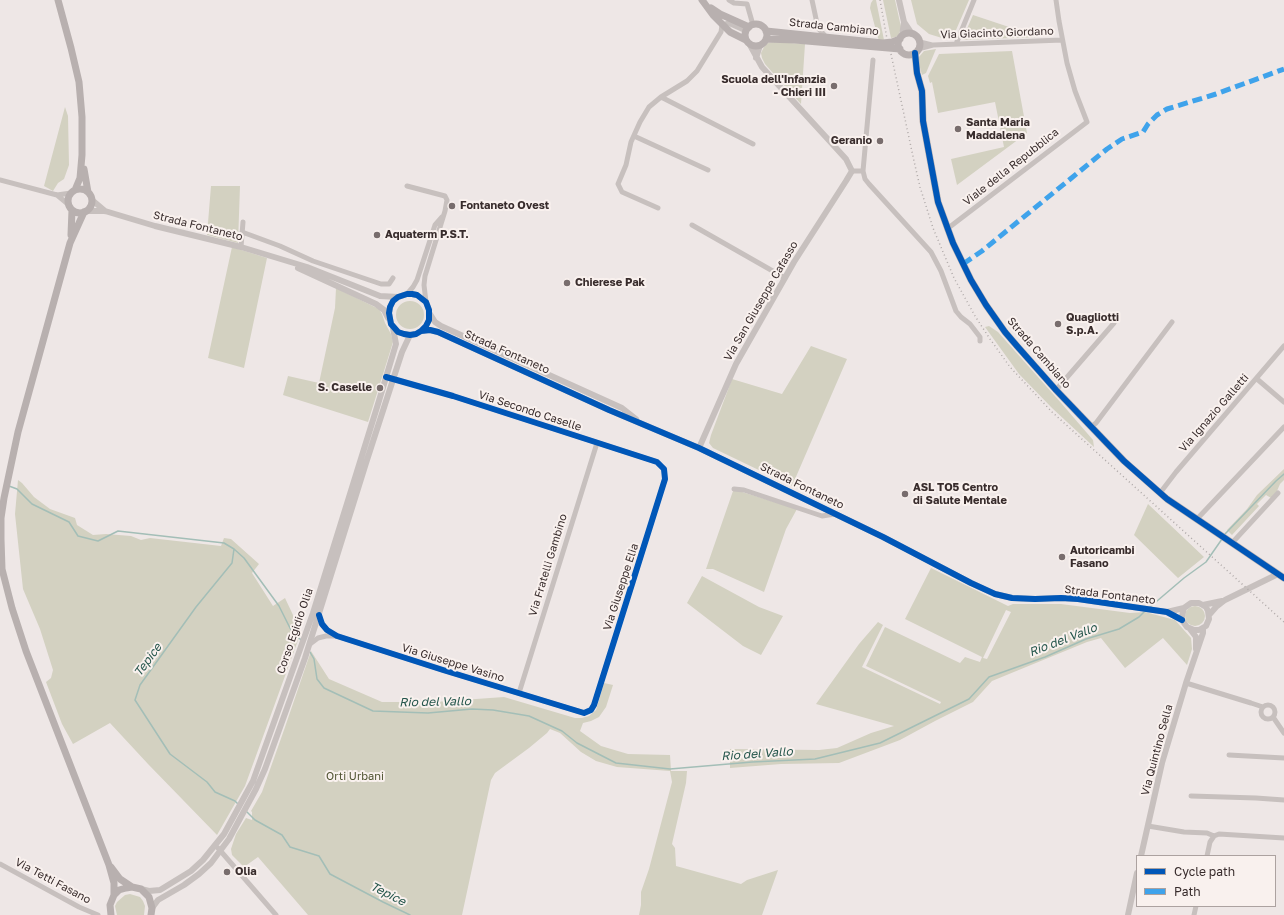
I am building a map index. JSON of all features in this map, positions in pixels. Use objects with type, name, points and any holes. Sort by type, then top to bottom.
[{"type":"main road","points":[[58,0],[79,82],[82,117],[82,155],[80,178],[73,192],[68,198],[72,223],[70,243],[18,432],[9,472],[1,518],[2,569],[12,608],[26,651],[110,865],[114,883],[114,895],[110,905],[111,915]]},
{"type":"main road","points":[[702,0],[722,25],[730,32],[755,46],[760,45],[766,39],[766,31],[759,25],[749,28],[720,14],[708,6]]},
{"type":"main road","points":[[748,42],[749,28]]},
{"type":"main road","name":"Strada Cambiano","points":[[766,31],[884,42],[892,42],[901,38]]},
{"type":"main road","points":[[905,34],[912,34],[917,37],[918,48],[907,54],[900,49],[899,42],[905,34]]},
{"type":"main road","name":"Strada Cambiano","points":[[766,39],[900,49]]},
{"type":"main road","name":"Strada Cambiano","points":[[917,73],[918,48]]},
{"type":"main road","name":"Strada Cambiano","points":[[907,54],[917,73],[922,91],[922,121],[938,202],[947,229],[971,280],[1005,332],[1091,427],[1124,461],[1160,493],[1281,576]]},
{"type":"main road","points":[[70,243],[86,212],[91,206],[92,200],[85,180],[82,155]]},
{"type":"main road","points":[[73,192],[82,189],[88,192]]},
{"type":"main road","points":[[70,207],[78,213],[86,212]]},
{"type":"main road","points":[[110,865],[120,879],[132,887],[141,889],[149,897],[152,912]]},
{"type":"main road","points":[[114,895],[119,890],[132,887]]},
{"type":"street","points":[[658,208],[622,192],[618,184],[626,164],[634,136],[649,107],[661,96],[687,81],[696,71],[721,32],[722,25],[728,24],[749,28],[747,4],[734,3],[729,0]]},
{"type":"street","points":[[812,0],[818,28],[826,37]]},
{"type":"street","points":[[899,0],[904,22],[912,34]]},
{"type":"street","points":[[956,44],[974,0]]},
{"type":"street","points":[[1056,0],[1062,40]]},
{"type":"street","points":[[901,38],[904,22]]},
{"type":"street","points":[[807,35],[818,28]]},
{"type":"street","name":"Via Giacinto Giordano","points":[[918,48],[933,45],[1062,40]]},
{"type":"street","name":"Viale della Repubblica","points":[[947,229],[1086,122],[1071,78],[1062,40]]},
{"type":"street","points":[[748,42],[762,67],[846,159],[852,171],[863,171]]},
{"type":"street","points":[[756,58],[760,45]]},
{"type":"street","points":[[874,60],[863,171],[866,179],[931,252],[941,271],[956,311],[976,330],[980,337],[980,341]]},
{"type":"street","points":[[661,96],[753,144]]},
{"type":"street","points":[[634,136],[708,170]]},
{"type":"street","name":"Via San Giuseppe Cafasso","points":[[699,448],[736,364],[785,278],[852,171]]},
{"type":"street","points":[[0,180],[57,196],[70,207]]},
{"type":"street","points":[[407,186],[445,196],[447,200],[425,276],[424,285],[426,302],[430,314],[435,322],[622,408],[640,423]]},
{"type":"street","points":[[57,196],[73,192]]},
{"type":"street","name":"Strada Fontaneto","points":[[92,200],[106,211]]},
{"type":"street","name":"Strada Fontaneto","points":[[86,212],[106,211],[155,226],[241,247],[285,261]]},
{"type":"street","points":[[407,294],[417,280],[435,225],[443,216]]},
{"type":"street","points":[[241,247],[243,222]]},
{"type":"street","points":[[692,225],[785,278]]},
{"type":"street","points":[[242,232],[280,246],[313,261],[382,284],[389,284],[393,278]]},
{"type":"street","points":[[285,261],[313,270],[380,296],[398,297],[407,294],[417,295],[426,302]]},
{"type":"street","points":[[285,261],[376,304],[384,310],[393,328],[398,332],[410,335]]},
{"type":"street","points":[[389,320],[388,313],[390,307],[398,297]]},
{"type":"street","points":[[421,331],[426,326],[430,314]]},
{"type":"street","points":[[1091,427],[1096,423],[1172,322]]},
{"type":"street","points":[[1056,390],[1114,323]]},
{"type":"street","name":"Corso Egidio Olia","points":[[141,889],[148,891],[160,890],[191,871],[216,846],[237,811],[252,781],[261,760],[305,636],[378,404],[396,344],[393,328]]},
{"type":"street","name":"Strada Fontaneto","points":[[410,335],[421,331],[430,330],[438,332],[699,448],[836,514],[995,594],[1012,598],[1078,599],[1167,612],[1182,620]]},
{"type":"street","name":"Corso Egidio Olia","points":[[152,912],[158,900],[184,885],[199,874],[221,851],[230,839],[266,769],[310,644],[366,463],[402,352],[410,335]]},
{"type":"street","name":"Via Ignazio Galletti","points":[[1160,493],[1176,472],[1284,346]]},
{"type":"street","name":"Via Secondo Caselle","points":[[386,377],[658,462],[664,469]]},
{"type":"street","points":[[1257,379],[1284,402]]},
{"type":"street","points":[[1197,519],[1284,427]]},
{"type":"street","name":"Via Fratelli Gambino","points":[[519,693],[597,443]]},
{"type":"street","name":"Via Giuseppe Elia","points":[[591,710],[594,705],[665,479],[664,469]]},
{"type":"street","points":[[734,489],[744,490],[822,516],[836,514]]},
{"type":"street","points":[[1231,543],[1278,493]]},
{"type":"street","points":[[1203,605],[1225,600],[1281,576]]},
{"type":"street","points":[[1209,615],[1225,600]]},
{"type":"street","points":[[1195,602],[1203,605],[1208,611],[1208,622],[1199,630],[1190,629],[1182,620],[1182,612],[1184,608],[1195,602]]},
{"type":"street","name":"Strada Fontaneto","points":[[1167,612],[1184,608]]},
{"type":"street","name":"Via Giuseppe Vasino","points":[[319,615],[322,624],[327,630],[336,636],[584,713],[591,710]]},
{"type":"street","name":"Via Quintino Sella","points":[[1141,855],[1162,763],[1196,651],[1203,633],[1203,628]]},
{"type":"street","name":"Via Quintino Sella","points":[[1190,629],[1196,637],[1196,651]]},
{"type":"street","name":"Via Giuseppe Vasino","points":[[310,644],[318,638],[336,636]]},
{"type":"street","points":[[1186,683],[1251,702],[1263,707],[1268,705],[1273,707],[1275,713],[1273,717],[1267,720],[1263,718],[1261,714],[1263,707]]},
{"type":"street","points":[[1273,717],[1284,733]]},
{"type":"street","points":[[1229,755],[1284,758]]},
{"type":"street","points":[[1191,796],[1284,800]]},
{"type":"street","points":[[1148,826],[1184,832],[1207,833],[1214,836]]},
{"type":"street","points":[[1206,855],[1210,842],[1214,836],[1219,834],[1284,838]]},
{"type":"street","points":[[216,846],[276,915]]},
{"type":"street","name":"Via Tetti Fasano","points":[[0,864],[79,907],[98,915]]},
{"type":"street","points":[[1128,915],[1136,878]]},
{"type":"green space","points":[[873,0],[876,0],[884,40],[879,40],[878,38],[870,8]]},
{"type":"green space","points":[[883,0],[895,0],[901,27],[899,34],[896,37],[891,38]]},
{"type":"green space","points":[[911,0],[969,0],[953,37],[942,38],[929,34],[917,24]]},
{"type":"green space","points":[[973,15],[1039,37],[962,40]]},
{"type":"green space","points":[[768,43],[805,44],[801,104],[765,64],[762,58],[761,53],[764,47]]},
{"type":"green space","points":[[936,49],[926,73],[922,75],[918,60],[919,57],[924,51]]},
{"type":"green space","points":[[1012,51],[1027,133],[957,185],[951,159],[1004,147],[995,102],[938,113],[932,82],[930,83],[928,76],[939,54]]},
{"type":"green space","points":[[65,107],[68,116],[69,165],[64,179],[58,183],[53,191],[44,186]]},
{"type":"green space","points":[[211,186],[240,186],[238,243],[207,235]]},
{"type":"green space","points":[[232,247],[267,258],[244,368],[208,358]]},
{"type":"green space","points":[[336,288],[379,309],[391,334],[393,342],[368,422],[283,395],[288,376],[319,383],[335,308]]},
{"type":"green space","points":[[410,301],[420,305],[424,315],[420,325],[410,329],[400,325],[396,315],[400,305]]},
{"type":"green space","points":[[989,326],[998,332],[1062,404],[1093,440],[1094,447],[1052,408],[1019,374],[985,327]]},
{"type":"green space","points":[[811,346],[847,359],[792,486],[713,448],[709,443],[711,435],[732,379],[782,394]]},
{"type":"green space","points":[[1284,469],[1284,480],[1280,484],[1277,491],[1271,498],[1266,495],[1257,504],[1259,506],[1232,535],[1227,530],[1247,509],[1257,495]]},
{"type":"green space","points":[[18,480],[34,497],[50,509],[75,518],[77,525],[93,535],[106,534],[131,536],[141,540],[150,538],[221,546],[224,538],[231,539],[259,564],[252,573],[273,606],[285,598],[301,632],[245,786],[217,835],[110,723],[73,744],[62,724],[46,682],[51,678],[53,670],[40,629],[23,589],[15,514]]},
{"type":"green space","points":[[733,491],[739,491],[797,509],[786,529],[764,592],[713,569],[706,569]]},
{"type":"green space","points":[[1148,504],[1204,557],[1178,578],[1134,535]]},
{"type":"green space","points":[[931,568],[1008,606],[1013,604],[1061,604],[1130,613],[1145,612],[1175,620],[1191,638],[1192,649],[1187,665],[1163,638],[1125,668],[1101,638],[1087,642],[992,681],[973,702],[900,740],[839,763],[781,764],[730,768],[730,749],[819,750],[837,748],[871,733],[894,726],[816,704],[859,644],[878,622],[883,625],[862,667],[940,704],[941,702],[866,666],[885,627],[960,663],[965,657],[980,662],[982,657],[905,619]],"holes":[[[1006,610],[1011,612],[987,659],[983,658]]]},
{"type":"green space","points":[[702,576],[759,607],[783,616],[761,655],[743,646],[687,603]]},
{"type":"green space","points":[[1195,606],[1202,609],[1205,616],[1202,623],[1195,626],[1188,623],[1185,616],[1188,609]]},
{"type":"green space","name":"Orti Urbani","points":[[311,651],[329,679],[382,702],[434,702],[504,697],[575,718],[582,718],[589,716],[596,710],[604,683],[613,685],[606,707],[599,717],[583,723],[580,731],[601,746],[628,754],[670,755],[671,771],[687,771],[686,783],[672,844],[675,848],[676,866],[741,884],[747,880],[778,870],[762,915],[639,915],[641,892],[649,869],[672,782],[670,771],[617,767],[596,761],[581,752],[560,733],[550,729],[529,748],[495,773],[491,780],[462,915],[308,915],[258,857],[244,867],[232,855],[231,849],[236,834],[246,818],[252,820],[251,811],[262,792]]},
{"type":"green space","points":[[130,894],[140,897],[143,901],[145,906],[144,915],[117,915],[115,906],[117,902],[125,895]]},
{"type":"waterway","name":"Rio del Vallo","points":[[1225,534],[1284,474]]},
{"type":"waterway","name":"Tepice","points":[[9,486],[17,489],[32,504],[69,522],[78,536],[98,541],[118,531],[224,543],[234,549],[232,563],[196,607],[140,685],[135,700],[170,754],[207,782],[215,792],[235,801],[238,804]]},
{"type":"waterway","name":"Rio del Vallo","points":[[1150,607],[1184,578],[1206,562],[1222,539]]},
{"type":"waterway","name":"Rio del Vallo","points":[[234,549],[244,558],[279,606],[291,630],[302,641]]},
{"type":"waterway","name":"Rio del Vallo","points":[[310,652],[314,659],[317,679],[324,688],[373,711],[428,713],[472,709],[493,710],[529,716],[562,731],[577,743],[616,763],[670,769],[752,762],[815,759],[880,743],[969,699],[989,677],[1045,657],[1086,639],[1119,629],[1139,617],[1145,611]]},
{"type":"waterway","name":"Tepice","points":[[247,812],[255,820],[282,835],[290,847],[319,856],[330,874],[410,915]]},
{"type":"railway","points":[[880,0],[887,39]]},
{"type":"railway","points":[[891,54],[920,187],[933,228],[954,278],[975,316],[990,339],[1010,367],[1052,412],[1284,622]]},
{"type":"marked path","points":[[963,264],[982,251],[1107,149],[1122,139],[1143,132],[1148,124],[1157,115],[1167,109],[1216,94],[1284,69]]},
{"type":"cycle path","points":[[915,53],[917,73],[922,91],[923,121],[938,202],[953,243],[971,280],[986,305],[1017,346],[1056,390],[1124,461],[1167,499],[1284,578]]},
{"type":"cycle path","points":[[421,331],[429,320],[429,310],[426,302],[417,295],[412,294],[398,297],[393,301],[389,313],[391,324],[398,332],[410,335],[421,331],[430,330],[438,332],[609,410],[699,448],[883,537],[995,594],[1012,598],[1078,599],[1167,612],[1182,620]]},
{"type":"cycle path","points":[[319,615],[322,624],[327,630],[337,636],[584,713],[591,710],[594,705],[665,479],[664,469],[657,462],[453,396],[386,377]]},
{"type":"place","name":"Scuola dell'Infanzia - Chieri III","points":[[834,86]]},
{"type":"place","name":"Santa Maria Maddalena","points":[[958,129]]},
{"type":"place","name":"Geranio","points":[[880,141]]},
{"type":"place","name":"Fontaneto Ovest","points":[[452,206]]},
{"type":"place","name":"Aquaterm P.S.T.","points":[[377,235]]},
{"type":"place","name":"Chierese Pak","points":[[567,283]]},
{"type":"place","name":"Quagliotti S.p.A.","points":[[1058,324]]},
{"type":"place","name":"S. Caselle","points":[[380,388]]},
{"type":"place","name":"ASL TO5 Centro di Salute Mentale","points":[[905,494]]},
{"type":"place","name":"Autoricambi Fasano","points":[[1062,557]]},
{"type":"place","name":"Olia","points":[[227,872]]}]
